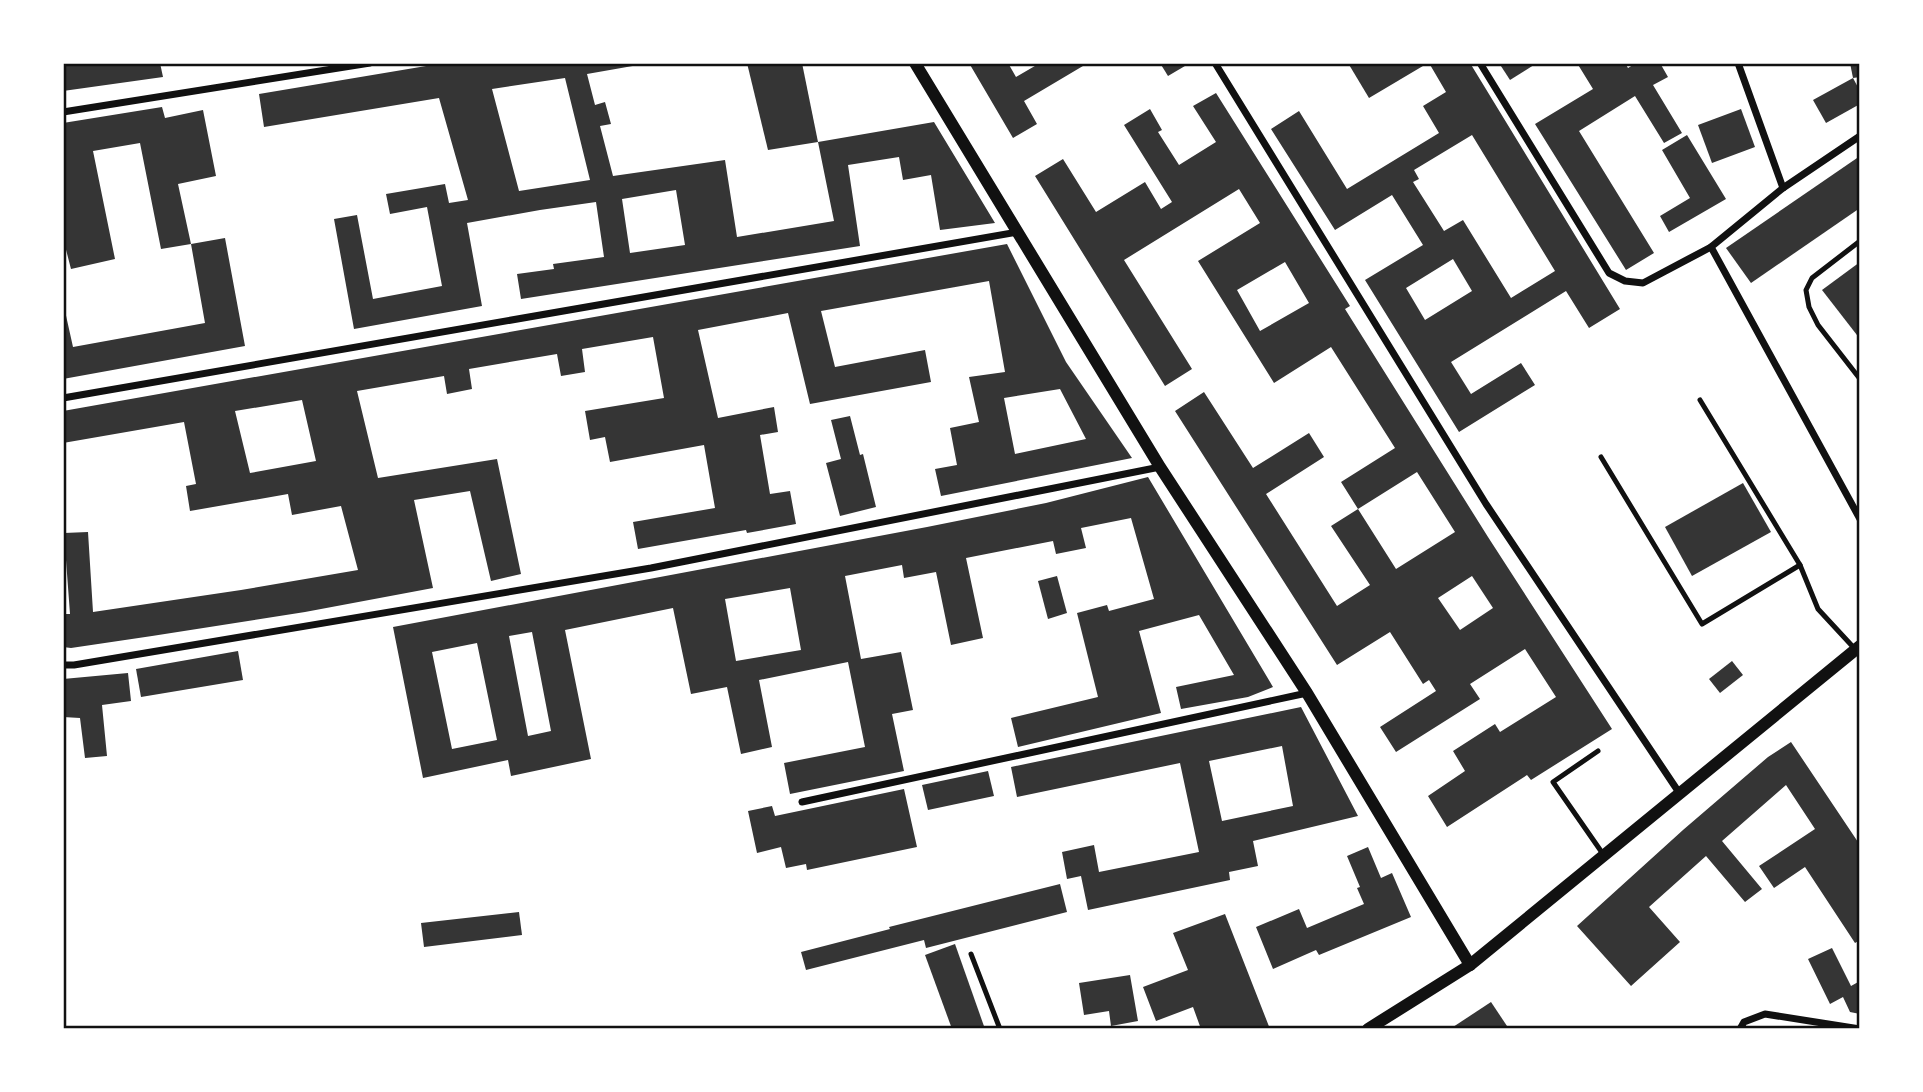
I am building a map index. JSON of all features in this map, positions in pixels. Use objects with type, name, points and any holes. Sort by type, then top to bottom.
[{"type":"street","points":[[63,111],[370,63]]},
{"type":"street","points":[[915,63],[1160,467],[1307,693],[1469,965]]},
{"type":"street","points":[[1215,63],[1486,504],[1680,794]]},
{"type":"street","points":[[1480,63],[1609,273],[1625,281],[1643,283],[1711,247],[1783,188],[1860,136]]},
{"type":"street","points":[[1738,63],[1783,188]]},
{"type":"street","points":[[63,398],[1019,232]]},
{"type":"street","points":[[1711,247],[1860,519]]},
{"type":"street","points":[[63,665],[651,568],[1160,467]]},
{"type":"street","points":[[1368,1029],[1469,965],[1858,651]]},
{"type":"street","points":[[802,802],[1307,693]]},
{"type":"street","points":[[1740,1029],[1744,1023],[1765,1014],[1860,1029]]},
{"type":"lane","points":[[1860,242],[1812,278],[1806,290],[1809,307],[1818,324],[1860,379]]},
{"type":"lane","points":[[1700,400],[1800,565],[1818,609],[1858,651]]},
{"type":"lane","points":[[1601,457],[1702,624],[1800,565]]},
{"type":"lane","points":[[1598,751],[1553,782],[1605,856]]},
{"type":"lane","points":[[971,954],[1000,1029]]},
{"type":"building","points":[[63,63],[160,63],[163,77],[63,91]]},
{"type":"building","points":[[444,63],[644,63],[587,74],[595,105],[605,102],[611,124],[600,126],[613,176],[725,160],[737,237],[834,221],[818,142],[934,122],[995,223],[940,230],[931,175],[903,180],[899,157],[848,165],[860,246],[521,299],[517,274],[554,269],[553,264],[604,257],[596,202],[540,210],[467,223],[482,306],[354,329],[334,219],[357,215],[373,299],[442,286],[427,207],[390,214],[386,194],[445,184],[449,203],[468,200],[439,98],[264,127],[259,94]],"holes":[[[565,78],[590,180],[519,191],[492,89]],[[676,190],[685,245],[630,253],[622,199]]]},
{"type":"building","points":[[747,63],[802,63],[818,142],[768,150]]},
{"type":"building","points":[[969,63],[1008,63],[1016,77],[1040,63],[1088,63],[1024,101],[1037,124],[1013,138]]},
{"type":"building","points":[[1160,63],[1190,63],[1168,76]]},
{"type":"building","points":[[1348,63],[1428,63],[1369,98]]},
{"type":"building","points":[[1429,63],[1470,63],[1620,309],[1589,328],[1566,291],[1451,362],[1471,394],[1521,363],[1535,385],[1459,432],[1365,280],[1423,245],[1392,195],[1335,230],[1271,129],[1299,111],[1347,189],[1439,133],[1423,106],[1446,92]],"holes":[[[1472,135],[1555,271],[1511,298],[1463,220],[1444,231],[1413,182],[1419,179],[1414,170]],[[1453,259],[1472,291],[1425,320],[1406,288]]]},
{"type":"building","points":[[1499,63],[1537,63],[1510,80]]},
{"type":"building","points":[[1577,63],[1625,63],[1628,68],[1636,63],[1660,63],[1668,77],[1653,85],[1682,133],[1664,143],[1635,96],[1579,131],[1654,253],[1626,270],[1535,124],[1593,89]]},
{"type":"building","points":[[1850,63],[1860,63],[1860,77],[1853,78]]},
{"type":"building","points":[[1853,78],[1860,91],[1860,104],[1826,123],[1813,100]]},
{"type":"building","points":[[1216,93],[1350,306],[1345,309],[1612,729],[1531,780],[1527,775],[1447,827],[1428,796],[1465,771],[1453,751],[1495,724],[1500,732],[1556,697],[1525,649],[1470,684],[1480,699],[1396,752],[1380,727],[1436,691],[1429,680],[1423,684],[1390,632],[1337,665],[1175,411],[1204,392],[1253,468],[1309,433],[1324,457],[1266,494],[1337,606],[1370,585],[1331,526],[1358,509],[1341,482],[1395,448],[1331,347],[1274,383],[1198,261],[1260,223],[1239,189],[1124,260],[1192,369],[1165,386],[1035,176],[1063,159],[1096,212],[1145,182],[1161,209],[1172,202],[1124,125],[1150,109],[1162,130],[1158,132],[1179,165],[1216,142],[1193,106]],"holes":[[[1285,262],[1309,303],[1260,331],[1237,290]],[[1417,472],[1455,532],[1396,569],[1358,509]],[[1472,576],[1493,608],[1460,630],[1438,598]]]},
{"type":"building","points":[[162,107],[165,118],[203,110],[216,176],[178,184],[191,244],[161,249],[140,143],[93,151],[115,259],[71,269],[63,238],[63,123]]},
{"type":"building","points":[[1741,109],[1755,147],[1712,163],[1698,125]]},
{"type":"building","points":[[1687,135],[1726,199],[1669,232],[1660,216],[1690,198],[1662,150]]},
{"type":"building","points":[[1860,156],[1860,208],[1751,283],[1726,248]]},
{"type":"building","points":[[225,238],[245,346],[63,379],[63,302],[73,347],[205,323],[191,244]]},
{"type":"building","points":[[1007,244],[1066,362],[1132,458],[941,496],[935,469],[957,465],[950,428],[979,422],[969,377],[1005,372],[989,281],[821,311],[835,367],[925,350],[931,382],[810,404],[788,313],[698,330],[718,418],[774,407],[778,432],[760,435],[770,494],[790,491],[796,524],[747,533],[746,530],[638,549],[633,522],[715,508],[704,445],[610,462],[605,437],[590,440],[585,411],[664,398],[653,337],[582,349],[585,372],[561,376],[557,354],[469,369],[472,389],[447,394],[444,376],[357,391],[378,478],[497,459],[521,574],[491,581],[470,491],[414,500],[433,588],[305,612],[71,648],[63,647],[63,614],[70,614],[64,533],[88,532],[93,612],[358,570],[341,506],[292,515],[288,494],[190,511],[186,486],[196,484],[184,422],[63,443],[63,411]],"holes":[[[1060,389],[1086,439],[1015,454],[1004,398]],[[302,400],[316,461],[250,473],[235,411]]]},
{"type":"building","points":[[1860,262],[1860,339],[1822,290]]},
{"type":"building","points":[[850,416],[876,507],[840,516],[826,463],[841,459],[831,420]]},
{"type":"building","points":[[1148,477],[1273,687],[1248,697],[1181,709],[1176,687],[1234,675],[1199,615],[1139,631],[1161,713],[1018,747],[1011,718],[1098,697],[1077,613],[1107,605],[1109,611],[1154,599],[1131,518],[1081,528],[1086,548],[1056,554],[1053,541],[966,558],[983,638],[951,645],[936,572],[904,578],[902,565],[845,576],[861,659],[901,652],[913,710],[892,714],[904,771],[790,794],[784,763],[865,747],[848,662],[759,680],[772,747],[741,754],[727,687],[691,694],[673,608],[565,630],[591,759],[511,776],[508,760],[423,778],[393,627],[1046,503]],"holes":[[[790,588],[801,650],[736,661],[725,599]],[[532,632],[551,731],[528,736],[509,636]],[[477,643],[497,740],[452,749],[432,652]]]},
{"type":"building","points":[[1743,483],[1771,532],[1692,576],[1665,527]]},
{"type":"building","points":[[1057,576],[1067,613],[1048,619],[1038,581]]},
{"type":"building","points":[[238,651],[243,680],[141,697],[136,669]]},
{"type":"building","points":[[1732,661],[1743,675],[1720,693],[1709,679]]},
{"type":"building","points":[[128,673],[131,701],[102,705],[107,756],[85,758],[80,718],[63,717],[63,679]]},
{"type":"building","points":[[1301,707],[1358,816],[1253,841],[1258,866],[1229,872],[1230,880],[1088,910],[1081,876],[1067,879],[1062,852],[1094,845],[1099,872],[1199,852],[1180,763],[1017,797],[1011,767]],"holes":[[[1282,746],[1293,806],[1222,821],[1209,761]]]},
{"type":"building","points":[[1791,742],[1860,845],[1860,940],[1855,943],[1805,867],[1774,888],[1759,866],[1815,829],[1786,785],[1722,841],[1762,889],[1745,902],[1706,856],[1649,907],[1680,942],[1631,986],[1577,926],[1683,830],[1768,757]]},
{"type":"building","points":[[988,771],[994,796],[928,810],[922,785]]},
{"type":"building","points":[[904,789],[917,847],[807,870],[806,864],[786,868],[781,847],[757,853],[748,811],[772,806],[775,816]]},
{"type":"building","points":[[1368,847],[1381,878],[1392,873],[1411,917],[1319,955],[1316,950],[1273,969],[1256,927],[1299,909],[1307,928],[1364,904],[1347,856]]},
{"type":"building","points":[[1060,884],[1067,912],[926,948],[924,940],[806,970],[801,952]]},
{"type":"building","points":[[519,912],[522,935],[424,947],[421,923]]},
{"type":"building","points":[[1225,914],[1270,1029],[1201,1029],[1193,1007],[1156,1021],[1143,987],[1188,970],[1173,933]]},
{"type":"building","points":[[955,944],[985,1029],[952,1029],[925,955]]},
{"type":"building","points":[[1832,948],[1851,986],[1860,981],[1860,1014],[1850,1012],[1843,997],[1830,1004],[1808,959]]},
{"type":"building","points":[[1130,975],[1138,1021],[1111,1026],[1109,1011],[1084,1015],[1079,983]]},
{"type":"building","points":[[1491,1002],[1509,1029],[1450,1029]]}]
